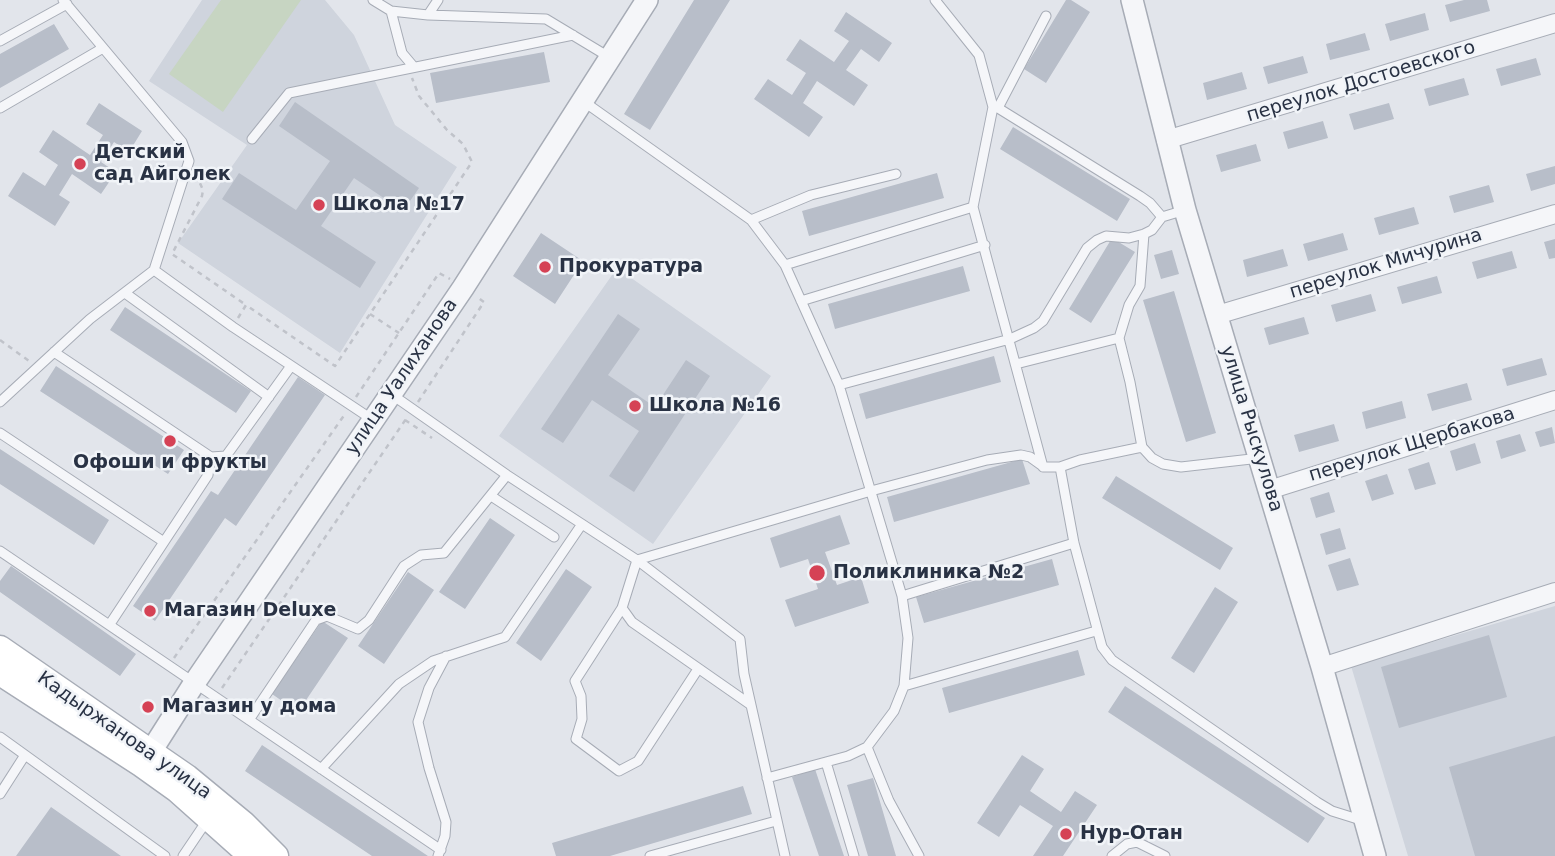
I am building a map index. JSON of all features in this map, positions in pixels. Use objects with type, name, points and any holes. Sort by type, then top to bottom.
[{"type":"main road","name":"Кадыржанова улица","points":[[0,648],[147,758],[244,824],[276,856]]},
{"type":"main road","name":"Кадыржанова улица","points":[[0,673],[147,758],[251,856]]},
{"type":"street","name":"улица Уалиханова","points":[[147,758],[195,682],[463,288],[647,0]]},
{"type":"street","name":"улица Рыскулова","points":[[1132,0],[1185,210],[1322,667],[1375,856]]},
{"type":"street","name":"переулок Достоевского","points":[[1166,141],[1555,23]]},
{"type":"street","name":"переулок Мичурина","points":[[1217,314],[1555,214]]},
{"type":"street","name":"переулок Щербакова","points":[[1269,490],[1555,400]]},
{"type":"street","points":[[1322,667],[1555,592]]},
{"type":"lane","points":[[373,0],[391,11],[546,19],[611,59]]},
{"type":"lane","points":[[428,15],[438,0]]},
{"type":"lane","points":[[936,0],[979,55],[995,107],[1150,203],[1162,217]]},
{"type":"lane","points":[[0,41],[65,2],[181,142],[189,161],[154,271],[90,319],[0,402]]},
{"type":"lane","points":[[391,11],[402,53],[410,67]]},
{"type":"lane","points":[[1044,467],[973,206],[995,107],[1046,16]]},
{"type":"lane","points":[[252,139],[289,93],[573,35]]},
{"type":"lane","points":[[0,108],[103,48]]},
{"type":"lane","points":[[583,101],[751,220],[785,265],[839,385],[902,596],[908,638],[904,685],[894,711],[867,747],[848,757],[767,778]]},
{"type":"lane","points":[[751,220],[811,195],[896,174]]},
{"type":"lane","points":[[785,265],[973,206]]},
{"type":"lane","points":[[839,385],[1010,339],[1043,321],[1087,248],[1097,240],[1107,236],[1129,238],[1144,234],[1162,217],[1185,210]]},
{"type":"lane","points":[[1144,234],[1140,286],[1129,305],[1119,338],[1133,394],[1142,447],[1163,464],[1181,467],[1260,458]]},
{"type":"lane","points":[[802,301],[985,245]]},
{"type":"lane","points":[[154,271],[373,420]]},
{"type":"lane","points":[[125,293],[269,397]]},
{"type":"lane","points":[[1016,364],[1119,338]]},
{"type":"lane","points":[[54,352],[211,457],[226,456],[292,366]]},
{"type":"lane","points":[[391,393],[507,475],[637,559],[740,639],[751,705],[785,856]]},
{"type":"lane","points":[[0,433],[164,542]]},
{"type":"lane","points":[[637,559],[987,460],[1021,455],[1030,457],[1044,467],[1060,467],[1142,447]]},
{"type":"lane","points":[[110,624],[208,475],[211,457]]},
{"type":"lane","points":[[1060,467],[1074,543],[1096,631],[1102,647],[1112,660],[1317,803],[1365,822]]},
{"type":"lane","points":[[249,720],[316,620],[327,616],[358,629],[369,620],[404,566],[421,555],[444,553],[507,475]]},
{"type":"lane","points":[[491,496],[554,537]]},
{"type":"lane","points":[[321,769],[399,684],[433,661],[505,637],[582,524]]},
{"type":"lane","points":[[902,596],[1074,543]]},
{"type":"lane","points":[[0,551],[216,696],[440,853],[446,822],[418,722],[429,688],[446,656]]},
{"type":"lane","points":[[637,559],[622,608],[575,681],[581,696],[582,719],[576,739],[619,771],[638,761],[698,669]]},
{"type":"lane","points":[[622,608],[632,622],[751,705]]},
{"type":"lane","points":[[904,685],[1096,631]]},
{"type":"lane","points":[[0,737],[165,856]]},
{"type":"lane","points":[[867,747],[888,801],[919,856]]},
{"type":"lane","points":[[0,794],[25,755]]},
{"type":"lane","points":[[826,762],[854,856]]},
{"type":"lane","points":[[183,856],[209,818]]},
{"type":"lane","points":[[650,856],[776,821]]},
{"type":"lane","points":[[1112,856],[1127,844],[1137,842],[1165,856]]},
{"type":"path","points":[[189,161],[203,190],[172,254],[335,366],[472,162],[463,144],[447,130],[419,96],[410,67]]},
{"type":"path","points":[[170,665],[351,405],[439,273],[484,302],[216,696]]},
{"type":"path","points":[[233,327],[246,305]]},
{"type":"path","points":[[370,314],[399,333]]},
{"type":"path","points":[[0,340],[38,367]]},
{"type":"shaded area","name":"Школа №17","points":[[202,0],[325,0],[354,35],[395,125],[457,167],[340,353],[178,243],[247,145],[149,81]]},
{"type":"shaded area","name":"Школа №16","points":[[617,268],[771,376],[653,544],[499,436]]},
{"type":"shaded area","points":[[1555,606],[1555,856],[1408,856],[1351,666]]},
{"type":"green space","points":[[221,0],[301,0],[223,112],[169,74]]},
{"type":"building","points":[[694,0],[730,0],[650,130],[624,114]]},
{"type":"building","points":[[1066,0],[1071,0],[1090,12],[1046,83],[1024,69]]},
{"type":"building","points":[[1464,0],[1487,0],[1490,11],[1450,22],[1445,5]]},
{"type":"building","points":[[846,12],[892,43],[879,62],[861,49],[846,70],[868,85],[854,106],[817,81],[803,103],[823,117],[809,137],[754,99],[768,79],[792,95],[806,73],[786,60],[800,39],[834,62],[849,41],[834,31]]},
{"type":"building","points":[[1425,13],[1429,30],[1390,41],[1385,24]]},
{"type":"building","points":[[54,24],[69,49],[0,88],[0,54]]},
{"type":"building","points":[[1365,33],[1370,50],[1330,60],[1326,44]]},
{"type":"building","points":[[544,52],[550,82],[436,103],[430,73]]},
{"type":"building","points":[[1303,56],[1308,73],[1268,84],[1263,67]]},
{"type":"building","points":[[1536,58],[1541,75],[1501,86],[1496,69]]},
{"type":"building","points":[[1242,72],[1247,89],[1207,100],[1203,83]]},
{"type":"building","points":[[1464,78],[1469,95],[1429,106],[1424,89]]},
{"type":"building","points":[[295,102],[419,188],[403,211],[354,178],[321,226],[376,262],[360,288],[222,199],[239,173],[296,210],[330,161],[279,126]]},
{"type":"building","name":"Детский сад Айголек","points":[[99,103],[142,131],[129,152],[114,142],[101,162],[116,172],[101,194],[72,174],[59,195],[70,202],[55,226],[8,196],[23,172],[45,186],[58,165],[39,152],[53,130],[90,155],[103,135],[86,124]]},
{"type":"building","points":[[1389,103],[1394,119],[1354,130],[1349,114]]},
{"type":"building","points":[[1323,121],[1328,138],[1288,149],[1283,132]]},
{"type":"building","points":[[1013,127],[1130,199],[1117,221],[1000,149]]},
{"type":"building","points":[[1256,144],[1261,161],[1221,172],[1216,155]]},
{"type":"building","points":[[1555,166],[1555,184],[1531,191],[1526,174]]},
{"type":"building","points":[[937,173],[944,198],[809,236],[802,211]]},
{"type":"building","points":[[1489,185],[1494,202],[1454,213],[1449,196]]},
{"type":"building","points":[[1414,207],[1419,224],[1379,235],[1374,218]]},
{"type":"building","points":[[541,233],[583,261],[555,304],[513,276]]},
{"type":"building","points":[[1343,233],[1348,250],[1308,261],[1303,244]]},
{"type":"building","points":[[1112,238],[1135,252],[1091,323],[1069,309]]},
{"type":"building","points":[[1555,239],[1555,258],[1549,259],[1544,242]]},
{"type":"building","points":[[1283,249],[1288,266],[1247,277],[1243,260]]},
{"type":"building","points":[[1172,250],[1179,274],[1161,279],[1154,255]]},
{"type":"building","points":[[1512,251],[1517,268],[1477,279],[1472,262]]},
{"type":"building","points":[[963,266],[970,291],[835,329],[828,304]]},
{"type":"building","points":[[1437,276],[1442,293],[1402,304],[1397,287]]},
{"type":"building","points":[[1174,291],[1216,433],[1186,442],[1143,300]]},
{"type":"building","points":[[1371,294],[1376,311],[1336,322],[1331,305]]},
{"type":"building","points":[[125,307],[251,391],[236,413],[110,330]]},
{"type":"building","points":[[618,314],[640,329],[608,375],[655,407],[686,360],[710,376],[634,492],[609,476],[639,431],[592,400],[563,443],[541,429]]},
{"type":"building","points":[[1304,317],[1309,334],[1269,345],[1264,328]]},
{"type":"building","points":[[994,356],[1001,382],[866,419],[859,394]]},
{"type":"building","points":[[1542,358],[1547,375],[1507,386],[1502,369]]},
{"type":"building","points":[[56,366],[184,450],[168,474],[40,391]]},
{"type":"building","points":[[298,377],[325,395],[236,526],[225,518],[155,621],[133,606],[211,491],[218,495]]},
{"type":"building","points":[[1467,383],[1472,400],[1432,411],[1427,394]]},
{"type":"building","points":[[1402,401],[1406,418],[1366,429],[1362,412]]},
{"type":"building","points":[[1334,424],[1339,441],[1299,452],[1294,435]]},
{"type":"building","points":[[1552,427],[1555,443],[1540,447],[1535,432]]},
{"type":"building","points":[[1520,434],[1526,451],[1501,459],[1496,441]]},
{"type":"building","points":[[1475,443],[1481,463],[1456,471],[1450,451]]},
{"type":"building","points":[[0,449],[109,520],[94,545],[0,484]]},
{"type":"building","points":[[1022,459],[1030,484],[894,522],[887,497]]},
{"type":"building","points":[[1429,462],[1436,484],[1415,490],[1408,469]]},
{"type":"building","points":[[1387,474],[1394,494],[1372,501],[1365,481]]},
{"type":"building","points":[[1116,476],[1233,548],[1220,570],[1102,498]]},
{"type":"building","points":[[1329,492],[1335,512],[1316,518],[1310,498]]},
{"type":"building","points":[[840,515],[850,544],[825,552],[837,585],[861,577],[869,603],[795,627],[785,600],[818,589],[808,559],[780,568],[770,538]]},
{"type":"building","points":[[490,518],[515,535],[465,609],[439,592]]},
{"type":"building","points":[[1340,528],[1346,549],[1326,555],[1320,534]]},
{"type":"building","points":[[1350,558],[1359,585],[1337,591],[1328,565]]},
{"type":"building","points":[[1052,559],[1059,585],[924,623],[916,597]]},
{"type":"building","points":[[11,566],[136,654],[120,676],[0,592],[0,581]]},
{"type":"building","points":[[566,569],[592,587],[541,661],[516,643]]},
{"type":"building","points":[[408,572],[434,590],[384,664],[358,646]]},
{"type":"building","points":[[1215,587],[1238,602],[1194,673],[1171,658]]},
{"type":"building","points":[[322,621],[348,638],[298,712],[272,694]]},
{"type":"building","points":[[1489,635],[1507,697],[1399,728],[1381,667]]},
{"type":"building","points":[[1078,650],[1085,675],[949,713],[942,688]]},
{"type":"building","points":[[1125,686],[1325,818],[1308,843],[1108,712]]},
{"type":"building","points":[[1555,736],[1555,856],[1475,856],[1449,767]]},
{"type":"building","points":[[262,745],[428,856],[372,856],[245,771]]},
{"type":"building","points":[[1022,755],[1044,769],[1030,791],[1061,812],[1075,791],[1097,805],[1063,856],[1033,856],[1053,826],[1020,805],[999,837],[977,823]]},
{"type":"building","points":[[815,769],[844,856],[819,856],[792,777]]},
{"type":"building","points":[[873,778],[896,856],[868,856],[847,785]]},
{"type":"building","points":[[743,786],[752,814],[610,856],[556,856],[552,843]]},
{"type":"building","points":[[51,807],[121,856],[16,856]]},
{"type":"place","name":"Детский сад Айголек","points":[[80,164]]},
{"type":"place","name":"Школа №17","points":[[319,205]]},
{"type":"place","name":"Прокуратура","points":[[545,267]]},
{"type":"place","name":"Школа №16","points":[[635,406]]},
{"type":"place","name":"Офоши и фрукты","points":[[170,441]]},
{"type":"place","name":"Поликлиника №2","points":[[817,573]]},
{"type":"place","name":"Магазин Deluxe","points":[[150,611]]},
{"type":"place","name":"Магазин у дома","points":[[148,707]]},
{"type":"place","name":"Нур-Отан","points":[[1066,834]]}]
